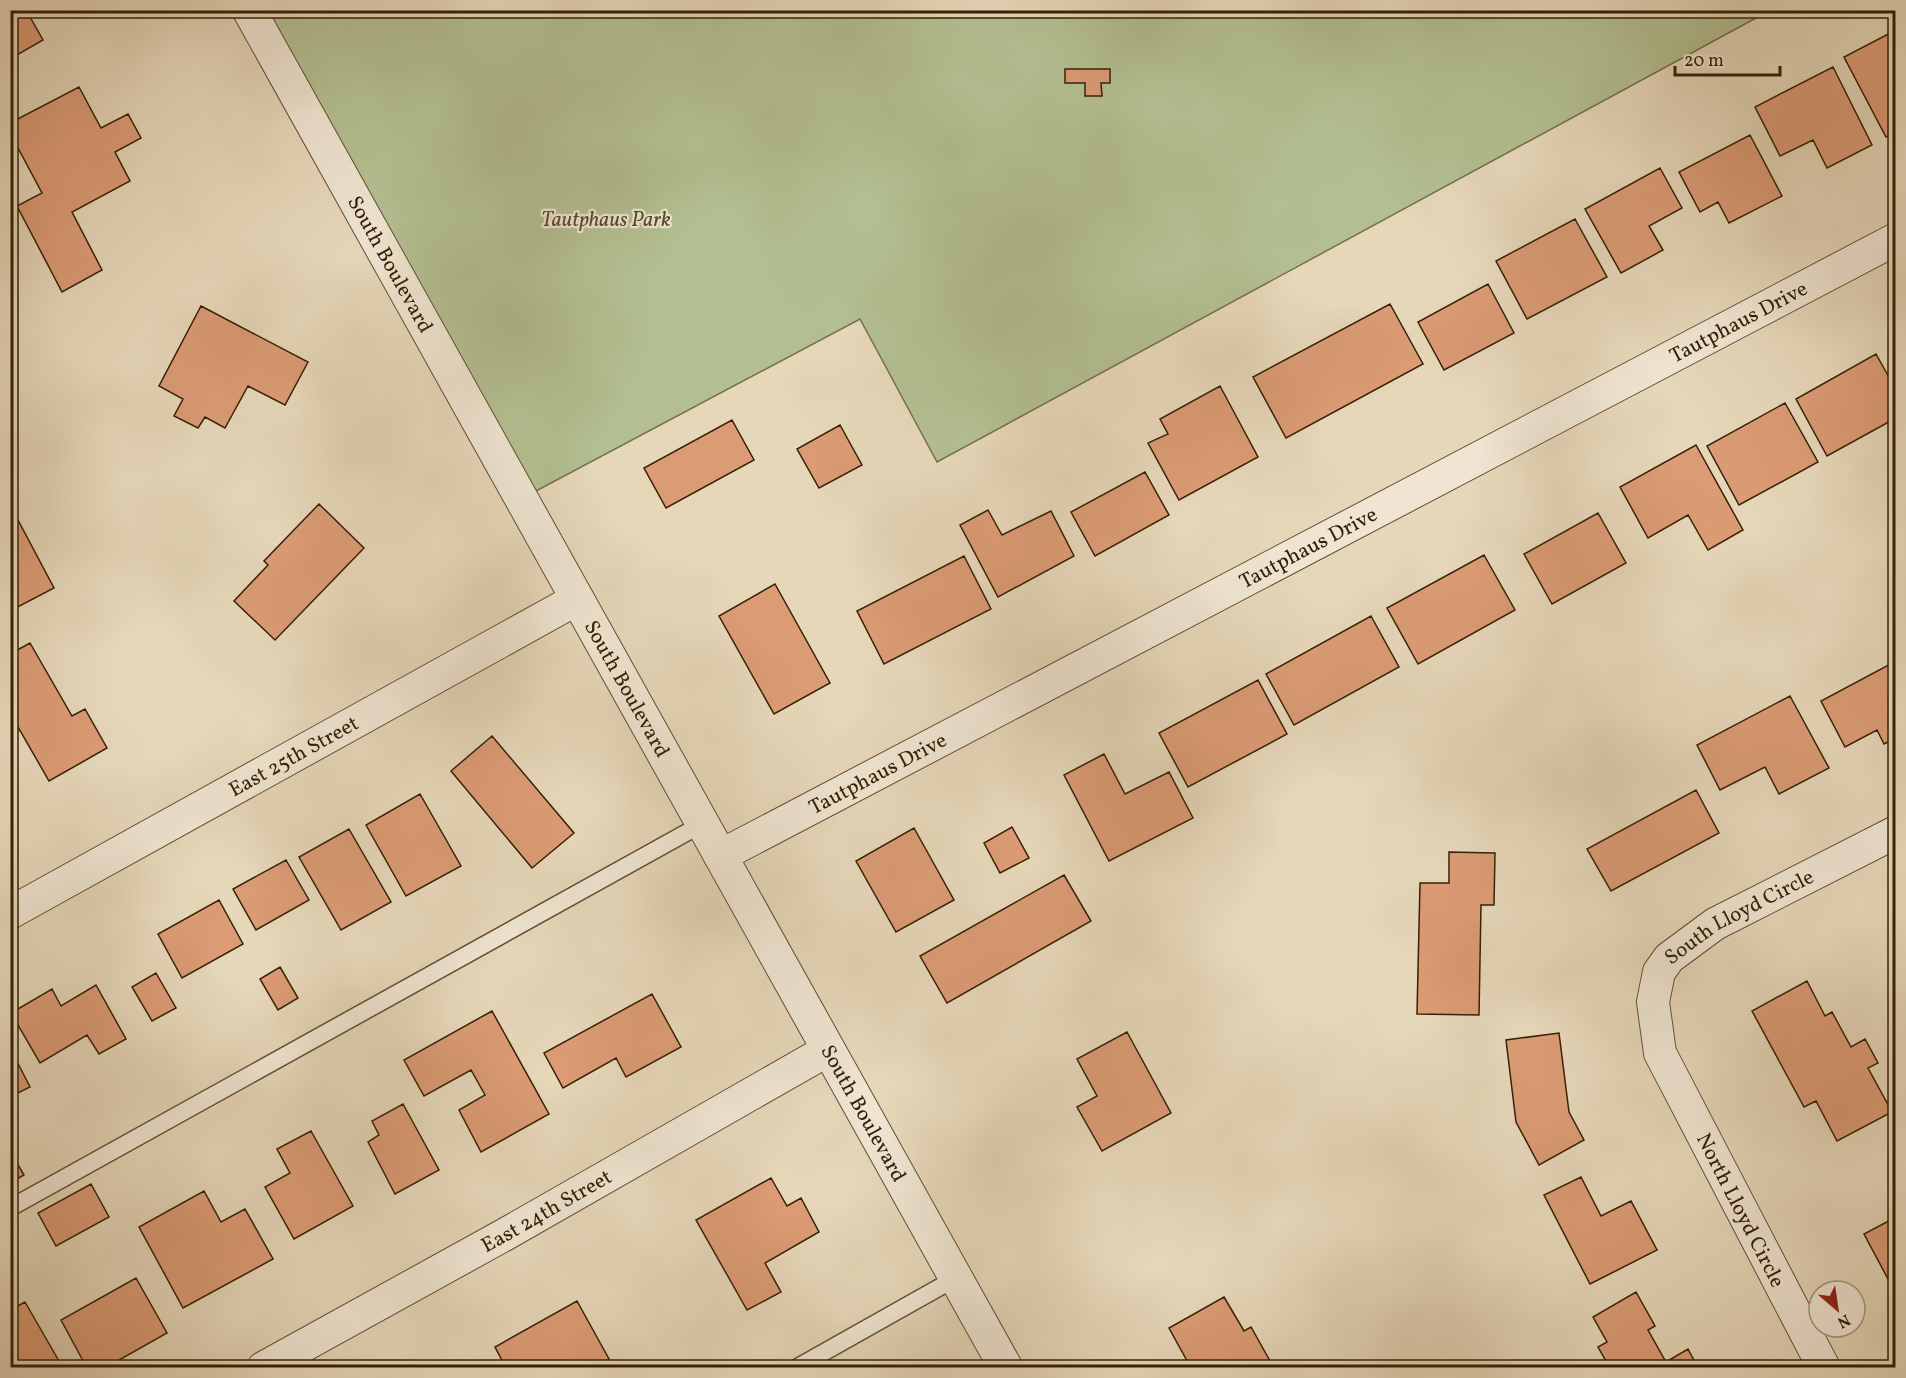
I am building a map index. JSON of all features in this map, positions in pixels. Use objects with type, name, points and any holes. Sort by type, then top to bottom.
[{"type":"street","name":"South Boulevard","points":[[249,10],[1006,1368]]},
{"type":"street","name":"Tautphaus Drive","points":[[720,856],[1896,238]]},
{"type":"street","name":"East 25th Street","points":[[10,913],[577,599]]},
{"type":"street","name":"South Lloyd Circle","points":[[1660,1053],[1653,1002],[1659,972],[1669,958],[1715,924],[1896,832]]},
{"type":"street","name":"East 24th Street","points":[[263,1368],[504,1235],[828,1050]]},
{"type":"street","name":"North Lloyd Circle","points":[[1660,1053],[1824,1368]]},
{"type":"lane","points":[[10,1208],[702,824]]},
{"type":"lane","points":[[796,1368],[956,1278]]},
{"type":"green space","name":"Tautphaus Park","points":[[249,11],[1769,11],[937,462],[860,319],[521,499]]},
{"type":"building","points":[[10,10],[26,10],[43,40],[10,59]]},
{"type":"building","points":[[1896,30],[1896,132],[1886,137],[1844,57]]},
{"type":"building","points":[[1833,67],[1872,145],[1827,168],[1813,140],[1780,156],[1755,107]]},
{"type":"building","points":[[1065,69],[1110,69],[1110,83],[1101,83],[1102,96],[1085,96],[1085,83],[1065,83]]},
{"type":"building","points":[[79,87],[101,128],[128,114],[141,138],[115,152],[130,181],[72,212],[102,270],[62,292],[17,206],[42,193],[10,133],[10,123]]},
{"type":"building","points":[[1750,135],[1782,196],[1729,223],[1718,202],[1700,212],[1679,172]]},
{"type":"building","points":[[1660,168],[1682,208],[1649,226],[1663,250],[1621,273],[1585,209]]},
{"type":"building","points":[[1575,219],[1607,277],[1527,319],[1496,261]]},
{"type":"building","points":[[1488,284],[1514,333],[1444,370],[1418,322]]},
{"type":"building","points":[[1390,304],[1423,364],[1286,438],[1253,377]]},
{"type":"building","points":[[201,306],[308,362],[285,405],[248,386],[225,428],[205,417],[198,428],[174,416],[183,399],[159,386]]},
{"type":"building","points":[[1876,354],[1896,390],[1896,418],[1827,456],[1796,399]]},
{"type":"building","points":[[1220,386],[1258,457],[1179,500],[1148,443],[1168,434],[1160,419]]},
{"type":"building","points":[[1785,403],[1818,462],[1739,505],[1707,446]]},
{"type":"building","points":[[732,420],[754,460],[666,508],[644,468]]},
{"type":"building","points":[[840,425],[862,465],[819,488],[797,449]]},
{"type":"building","points":[[1696,445],[1743,530],[1708,550],[1688,515],[1648,538],[1620,487]]},
{"type":"building","points":[[1145,472],[1169,515],[1095,556],[1071,512]]},
{"type":"building","points":[[319,504],[364,548],[275,640],[234,601],[268,565],[264,561]]},
{"type":"building","points":[[10,505],[54,588],[10,611]]},
{"type":"building","points":[[988,510],[1002,535],[1051,511],[1074,556],[998,597],[960,525]]},
{"type":"building","points":[[1598,513],[1626,563],[1552,604],[1524,554]]},
{"type":"building","points":[[1484,555],[1515,610],[1418,664],[1387,608]]},
{"type":"building","points":[[964,556],[991,609],[884,664],[857,611]]},
{"type":"building","points":[[775,584],[830,683],[774,714],[719,616]]},
{"type":"building","points":[[1371,616],[1399,667],[1294,725],[1266,674]]},
{"type":"building","points":[[30,643],[72,716],[85,709],[107,748],[49,781],[10,713],[10,654]]},
{"type":"building","points":[[1896,661],[1896,738],[1884,744],[1877,730],[1845,747],[1821,701]]},
{"type":"building","points":[[1258,680],[1287,734],[1188,787],[1159,733]]},
{"type":"building","points":[[1790,696],[1829,768],[1779,794],[1765,767],[1720,790],[1697,745]]},
{"type":"building","points":[[492,736],[574,833],[532,868],[451,771]]},
{"type":"building","points":[[1104,754],[1125,794],[1169,772],[1193,818],[1109,861],[1064,775]]},
{"type":"building","points":[[1696,790],[1719,833],[1611,891],[1587,849]]},
{"type":"building","points":[[420,794],[461,866],[406,896],[366,825]]},
{"type":"building","points":[[1012,827],[1029,858],[1000,873],[984,843]]},
{"type":"building","points":[[914,828],[954,900],[896,932],[856,861]]},
{"type":"building","points":[[349,829],[391,902],[341,930],[299,857]]},
{"type":"building","points":[[1449,852],[1495,853],[1494,905],[1481,905],[1479,1015],[1417,1014],[1420,883],[1449,883]]},
{"type":"building","points":[[286,860],[309,900],[256,930],[233,889]]},
{"type":"building","points":[[1064,875],[1091,921],[947,1003],[920,956]]},
{"type":"building","points":[[219,900],[243,944],[182,978],[158,934]]},
{"type":"building","points":[[280,967],[298,998],[278,1010],[260,979]]},
{"type":"building","points":[[156,973],[176,1008],[152,1021],[132,987]]},
{"type":"building","points":[[1807,981],[1825,1016],[1832,1012],[1851,1047],[1865,1039],[1878,1063],[1868,1068],[1892,1112],[1837,1141],[1816,1101],[1804,1107],[1752,1011]]},
{"type":"building","points":[[96,985],[126,1039],[99,1054],[87,1035],[40,1063],[11,1013],[52,989],[61,1006]]},
{"type":"building","points":[[652,994],[681,1047],[626,1077],[616,1058],[563,1088],[544,1053]]},
{"type":"building","points":[[492,1011],[549,1114],[481,1152],[459,1110],[485,1095],[471,1070],[424,1096],[404,1060]]},
{"type":"building","points":[[1127,1032],[1171,1113],[1102,1151],[1077,1107],[1097,1096],[1077,1059]]},
{"type":"building","points":[[1559,1033],[1569,1112],[1584,1140],[1539,1165],[1516,1122],[1506,1040]]},
{"type":"building","points":[[10,1048],[30,1087],[10,1097]]},
{"type":"building","points":[[403,1104],[439,1170],[395,1194],[368,1142],[379,1135],[372,1121]]},
{"type":"building","points":[[311,1131],[353,1206],[294,1239],[265,1187],[290,1173],[277,1149]]},
{"type":"building","points":[[10,1151],[24,1175],[10,1183]]},
{"type":"building","points":[[1581,1177],[1601,1216],[1631,1201],[1657,1250],[1590,1284],[1544,1195]]},
{"type":"building","points":[[771,1178],[787,1206],[801,1198],[819,1232],[765,1263],[781,1292],[747,1310],[696,1220]]},
{"type":"building","points":[[91,1184],[109,1217],[56,1246],[38,1213]]},
{"type":"building","points":[[204,1191],[221,1222],[245,1209],[273,1259],[183,1308],[139,1227]]},
{"type":"building","points":[[1896,1217],[1896,1294],[1864,1234]]},
{"type":"building","points":[[136,1278],[167,1333],[105,1368],[87,1368],[61,1320]]},
{"type":"building","points":[[1636,1292],[1655,1326],[1648,1330],[1666,1362],[1688,1349],[1698,1368],[1610,1368],[1598,1347],[1607,1342],[1593,1317]]},
{"type":"building","points":[[1224,1297],[1244,1331],[1251,1327],[1274,1368],[1191,1368],[1169,1328]]},
{"type":"building","points":[[577,1301],[609,1359],[593,1368],[506,1368],[495,1347]]},
{"type":"building","points":[[25,1302],[63,1368],[10,1368],[10,1310]]}]
